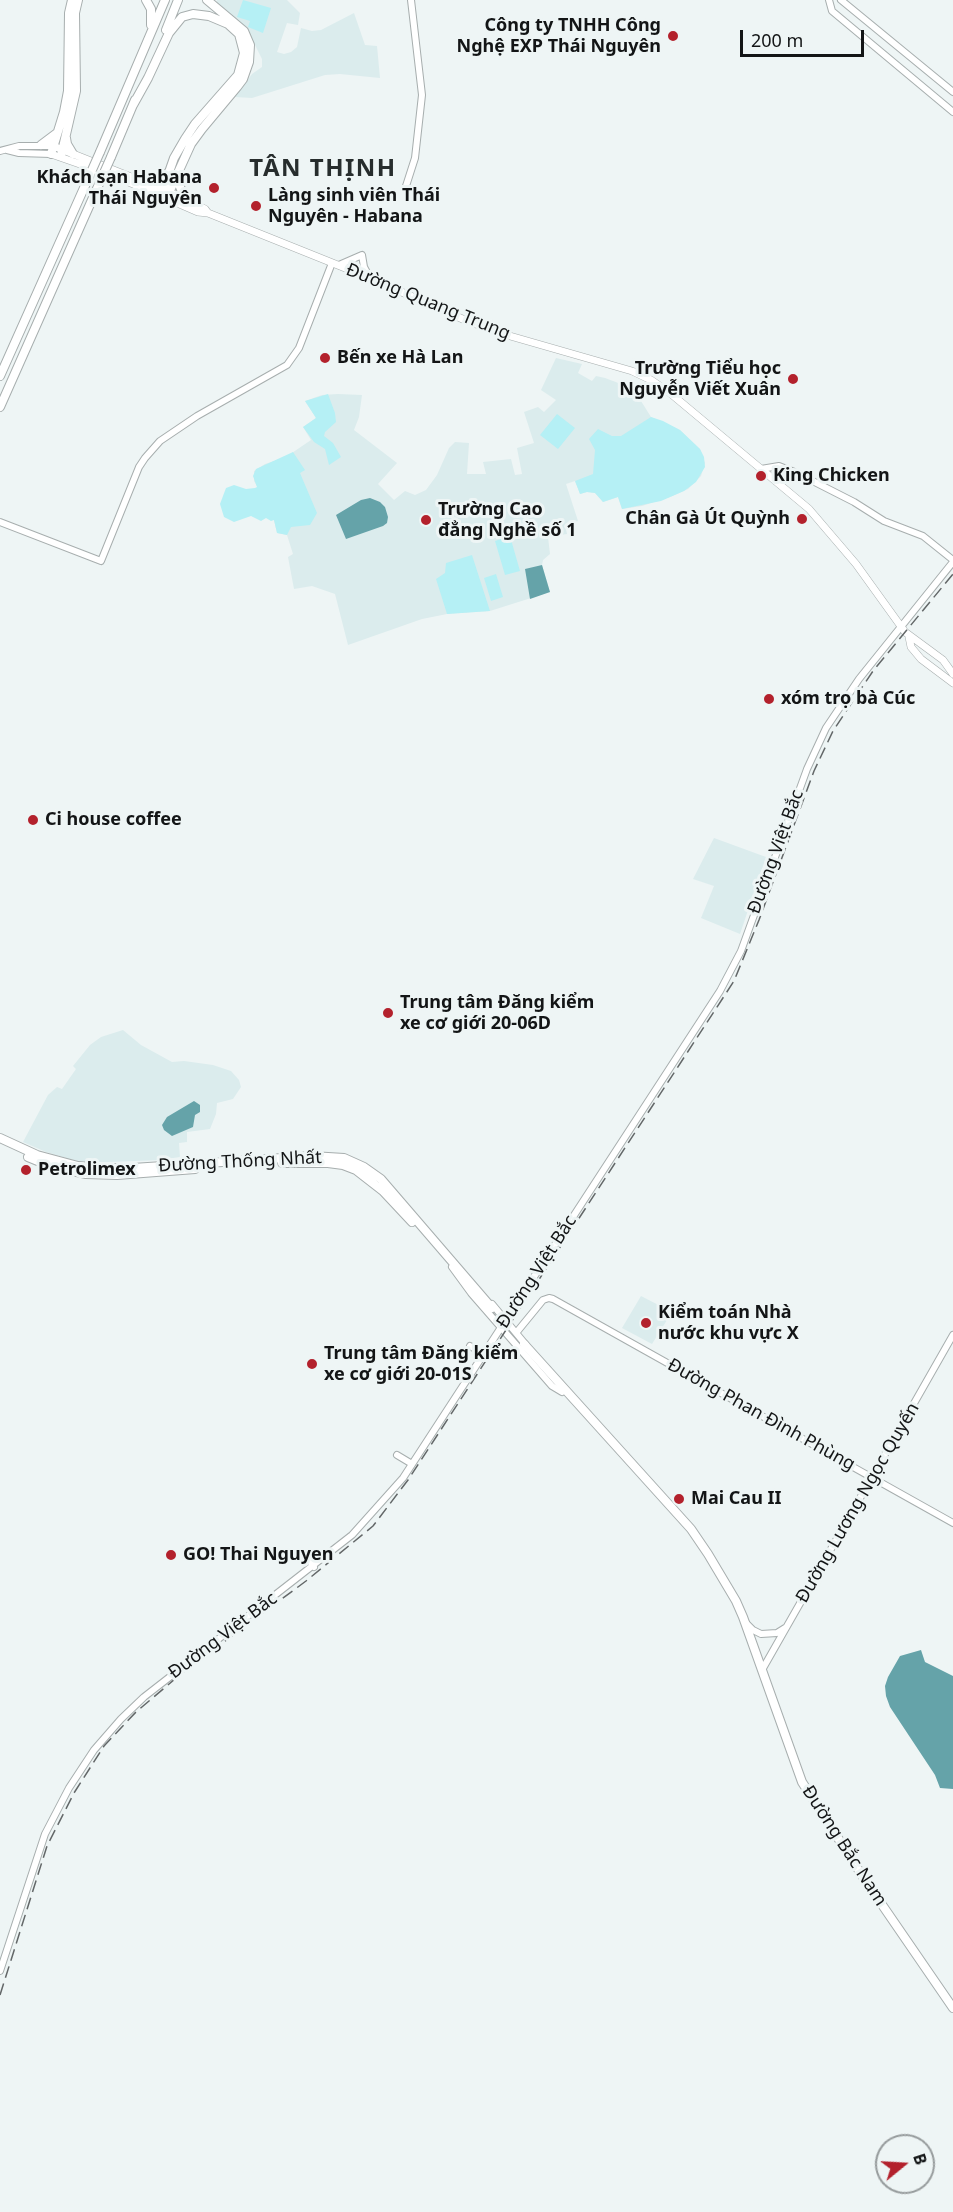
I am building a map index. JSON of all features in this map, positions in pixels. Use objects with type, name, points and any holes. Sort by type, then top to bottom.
[{"type":"highway","points":[[72,0],[69,13],[68,91],[62,131],[73,153]]},
{"type":"highway","points":[[57,151],[76,91],[75,22],[78,0]]},
{"type":"highway","points":[[133,76],[136,62],[152,23],[151,9],[146,0]]},
{"type":"highway","points":[[0,376],[165,0]]},
{"type":"highway","points":[[0,407],[103,176],[178,0]]},
{"type":"highway","points":[[136,179],[160,178],[172,174],[202,129],[243,78],[249,62],[250,45],[244,31],[207,0]]},
{"type":"highway","points":[[133,105],[169,33],[182,17],[194,14],[209,16],[228,24],[239,34],[244,53],[238,75],[195,124],[174,158],[172,174],[165,193]]},
{"type":"highway","points":[[41,145],[62,131]]},
{"type":"highway","points":[[172,174],[183,194],[191,202]]},
{"type":"highway","name":"Đường Thống Nhất","points":[[0,1138],[37,1155],[78,1166],[133,1168],[344,1162],[368,1177],[383,1191],[450,1261],[491,1309]]},
{"type":"highway","name":"Đường Thống Nhất","points":[[0,1144],[50,1166],[86,1174],[117,1175],[227,1164]]},
{"type":"highway","points":[[523,1346],[691,1529],[731,1592],[743,1617],[762,1670]]},
{"type":"highway","name":"Đường Bắc Nam","points":[[762,1670],[802,1782],[857,1869],[953,2008]]},
{"type":"main road","name":"Đường Quang Trung","points":[[57,151],[73,153],[136,179],[198,212],[208,213],[370,278],[467,321],[510,336],[632,371],[651,380],[670,393],[809,508],[856,564],[905,632],[911,647],[921,659],[953,683]]},
{"type":"main road","name":"Đường Quang Trung","points":[[57,151],[191,202],[206,209],[208,213]]},
{"type":"main road","points":[[905,632],[943,660],[953,674]]},
{"type":"street","points":[[406,186],[415,158],[422,95],[411,0]]},
{"type":"street","points":[[829,0],[832,11],[953,112]]},
{"type":"street","points":[[841,0],[953,92]]},
{"type":"street","name":"Đường Quang Trung","points":[[3,150],[19,146],[41,145],[57,151]]},
{"type":"street","name":"Đường Quang Trung","points":[[3,150],[19,153],[57,151]]},
{"type":"street","points":[[0,522],[101,561],[139,467],[160,441],[197,416],[287,365],[299,348],[335,264],[362,255],[364,267],[370,278]]},
{"type":"street","points":[[761,469],[779,466],[796,473],[854,502],[884,521],[923,536],[953,561]]},
{"type":"street","name":"Đường Việt Bắc","points":[[0,1971],[45,1834],[65,1795],[94,1750],[144,1696],[314,1567],[352,1535],[398,1485],[720,991],[741,951],[807,769],[826,728],[859,679],[905,632],[953,561]]},
{"type":"street","points":[[450,1261],[504,1323],[552,1386],[563,1391]]},
{"type":"street","name":"Đường Phan Đình Phùng","points":[[516,1333],[543,1299],[553,1299],[953,1523]]},
{"type":"street","points":[[504,1323],[516,1333],[557,1380],[563,1391]]},
{"type":"street","name":"Đường Lương Ngọc Quyến","points":[[762,1670],[953,1335]]},
{"type":"street","points":[[470,1346],[484,1354]]},
{"type":"street","points":[[397,1455],[412,1464]]},
{"type":"street","points":[[305,1555],[314,1567]]},
{"type":"street","points":[[743,1617],[753,1630],[761,1634],[777,1633],[790,1623]]},
{"type":"shaded area","points":[[217,0],[287,0],[300,13],[298,25],[287,23],[277,52],[284,54],[297,47],[301,28],[312,31],[321,30],[354,13],[365,45],[377,46],[380,78],[340,74],[325,75],[252,98],[235,97],[252,74],[262,67],[262,59],[249,33],[216,5]]},
{"type":"shaded area","points":[[243,0],[271,8],[263,33],[248,27],[250,21],[237,17]]},
{"type":"shaded area","name":"Trường Cao đẳng Nghề số 1","points":[[556,358],[582,364],[578,373],[592,381],[596,376],[605,378],[645,398],[641,401],[651,417],[680,430],[700,449],[705,463],[701,476],[688,489],[670,497],[642,506],[622,509],[618,497],[603,502],[595,493],[580,494],[575,481],[566,484],[578,521],[565,524],[567,534],[548,537],[550,554],[543,560],[542,565],[550,592],[490,611],[447,614],[422,619],[348,645],[335,594],[312,586],[294,589],[288,557],[293,554],[287,535],[277,533],[272,512],[254,481],[254,471],[265,464],[286,457],[311,440],[303,427],[316,418],[305,401],[322,395],[338,394],[362,395],[359,417],[354,430],[397,463],[378,484],[394,500],[405,491],[415,495],[426,490],[437,475],[449,448],[455,442],[469,443],[467,474],[486,474],[483,462],[511,459],[515,475],[522,474],[517,448],[534,443],[524,412],[538,407],[544,412],[556,400],[541,390]]},
{"type":"shaded area","points":[[328,394],[336,422],[325,432],[324,436],[333,443],[341,457],[329,465],[325,449],[314,442],[303,427],[316,418],[305,401]]},
{"type":"shaded area","points":[[557,414],[575,428],[558,449],[540,435]]},
{"type":"shaded area","points":[[651,417],[680,430],[700,449],[705,467],[696,482],[684,491],[661,501],[622,509],[618,497],[603,502],[595,493],[580,494],[575,481],[593,474],[595,450],[589,439],[598,429],[612,436],[621,436]]},
{"type":"shaded area","points":[[293,452],[305,470],[300,473],[317,513],[310,525],[291,527],[287,535],[277,533],[274,520],[266,518],[261,521],[251,516],[234,522],[224,517],[220,504],[226,488],[234,485],[246,489],[257,487],[253,476],[256,469]]},
{"type":"shaded area","points":[[370,498],[385,507],[387,523],[346,539],[336,515],[361,500]]},
{"type":"shaded area","points":[[510,536],[520,571],[505,575],[495,541]]},
{"type":"shaded area","points":[[472,555],[490,611],[447,614],[436,579],[445,573],[446,563]]},
{"type":"shaded area","points":[[542,565],[550,592],[530,599],[525,569]]},
{"type":"shaded area","points":[[496,574],[503,597],[491,601],[484,578]]},
{"type":"shaded area","points":[[714,838],[766,857],[740,934],[701,918],[714,886],[693,879]]},
{"type":"shaded area","points":[[123,1030],[141,1045],[172,1062],[184,1061],[213,1065],[231,1071],[239,1080],[241,1087],[233,1099],[217,1103],[216,1114],[210,1129],[187,1132],[187,1142],[179,1143],[180,1157],[84,1163],[46,1152],[23,1142],[48,1095],[57,1087],[62,1089],[76,1069],[73,1066],[90,1045],[101,1037]]},
{"type":"shaded area","points":[[194,1101],[200,1105],[200,1112],[195,1115],[193,1127],[172,1136],[164,1130],[162,1125],[167,1117]]},
{"type":"shaded area","points":[[641,1296],[672,1312],[652,1344],[622,1328]]},
{"type":"shaded area","points":[[921,1650],[925,1662],[953,1676],[953,1789],[940,1788],[935,1775],[890,1707],[886,1696],[885,1686],[888,1677],[900,1656]]},
{"type":"tunnel","points":[[490,1310],[519,1344]]},
{"type":"railway","points":[[0,1995],[47,1846],[74,1793],[104,1746],[136,1712],[182,1673],[306,1581],[373,1526],[408,1480],[734,981],[814,771],[833,731],[873,671],[953,574]]},
{"type":"place","name":"Công ty TNHH Công Nghệ EXP Thái Nguyên","points":[[673,36]]},
{"type":"place","name":"Khách sạn Habana Thái Nguyên","points":[[214,188]]},
{"type":"place","name":"Làng sinh viên Thái Nguyên - Habana","points":[[256,206]]},
{"type":"place","name":"Bến xe Hà Lan","points":[[325,358]]},
{"type":"place","name":"Trường Tiểu học Nguyễn Viết Xuân","points":[[793,379]]},
{"type":"place","name":"King Chicken","points":[[761,476]]},
{"type":"place","name":"Chân Gà Út Quỳnh","points":[[802,519]]},
{"type":"place","name":"Trường Cao đẳng Nghề số 1","points":[[426,520]]},
{"type":"place","name":"xóm trọ bà Cúc","points":[[769,699]]},
{"type":"place","name":"Ci house coffee","points":[[33,820]]},
{"type":"place","name":"Trung tâm Đăng kiểm xe cơ giới 20-06D","points":[[388,1013]]},
{"type":"place","name":"Petrolimex","points":[[26,1170]]},
{"type":"place","name":"Kiểm toán Nhà nước khu vực X","points":[[646,1323]]},
{"type":"place","name":"Trung tâm Đăng kiểm xe cơ giới 20-01S","points":[[312,1364]]},
{"type":"place","name":"Mai Cau II","points":[[679,1499]]},
{"type":"place","name":"GO! Thai Nguyen","points":[[171,1555]]},
{"type":"district","name":"TÂN THỊNH","points":[[323,169]]}]
